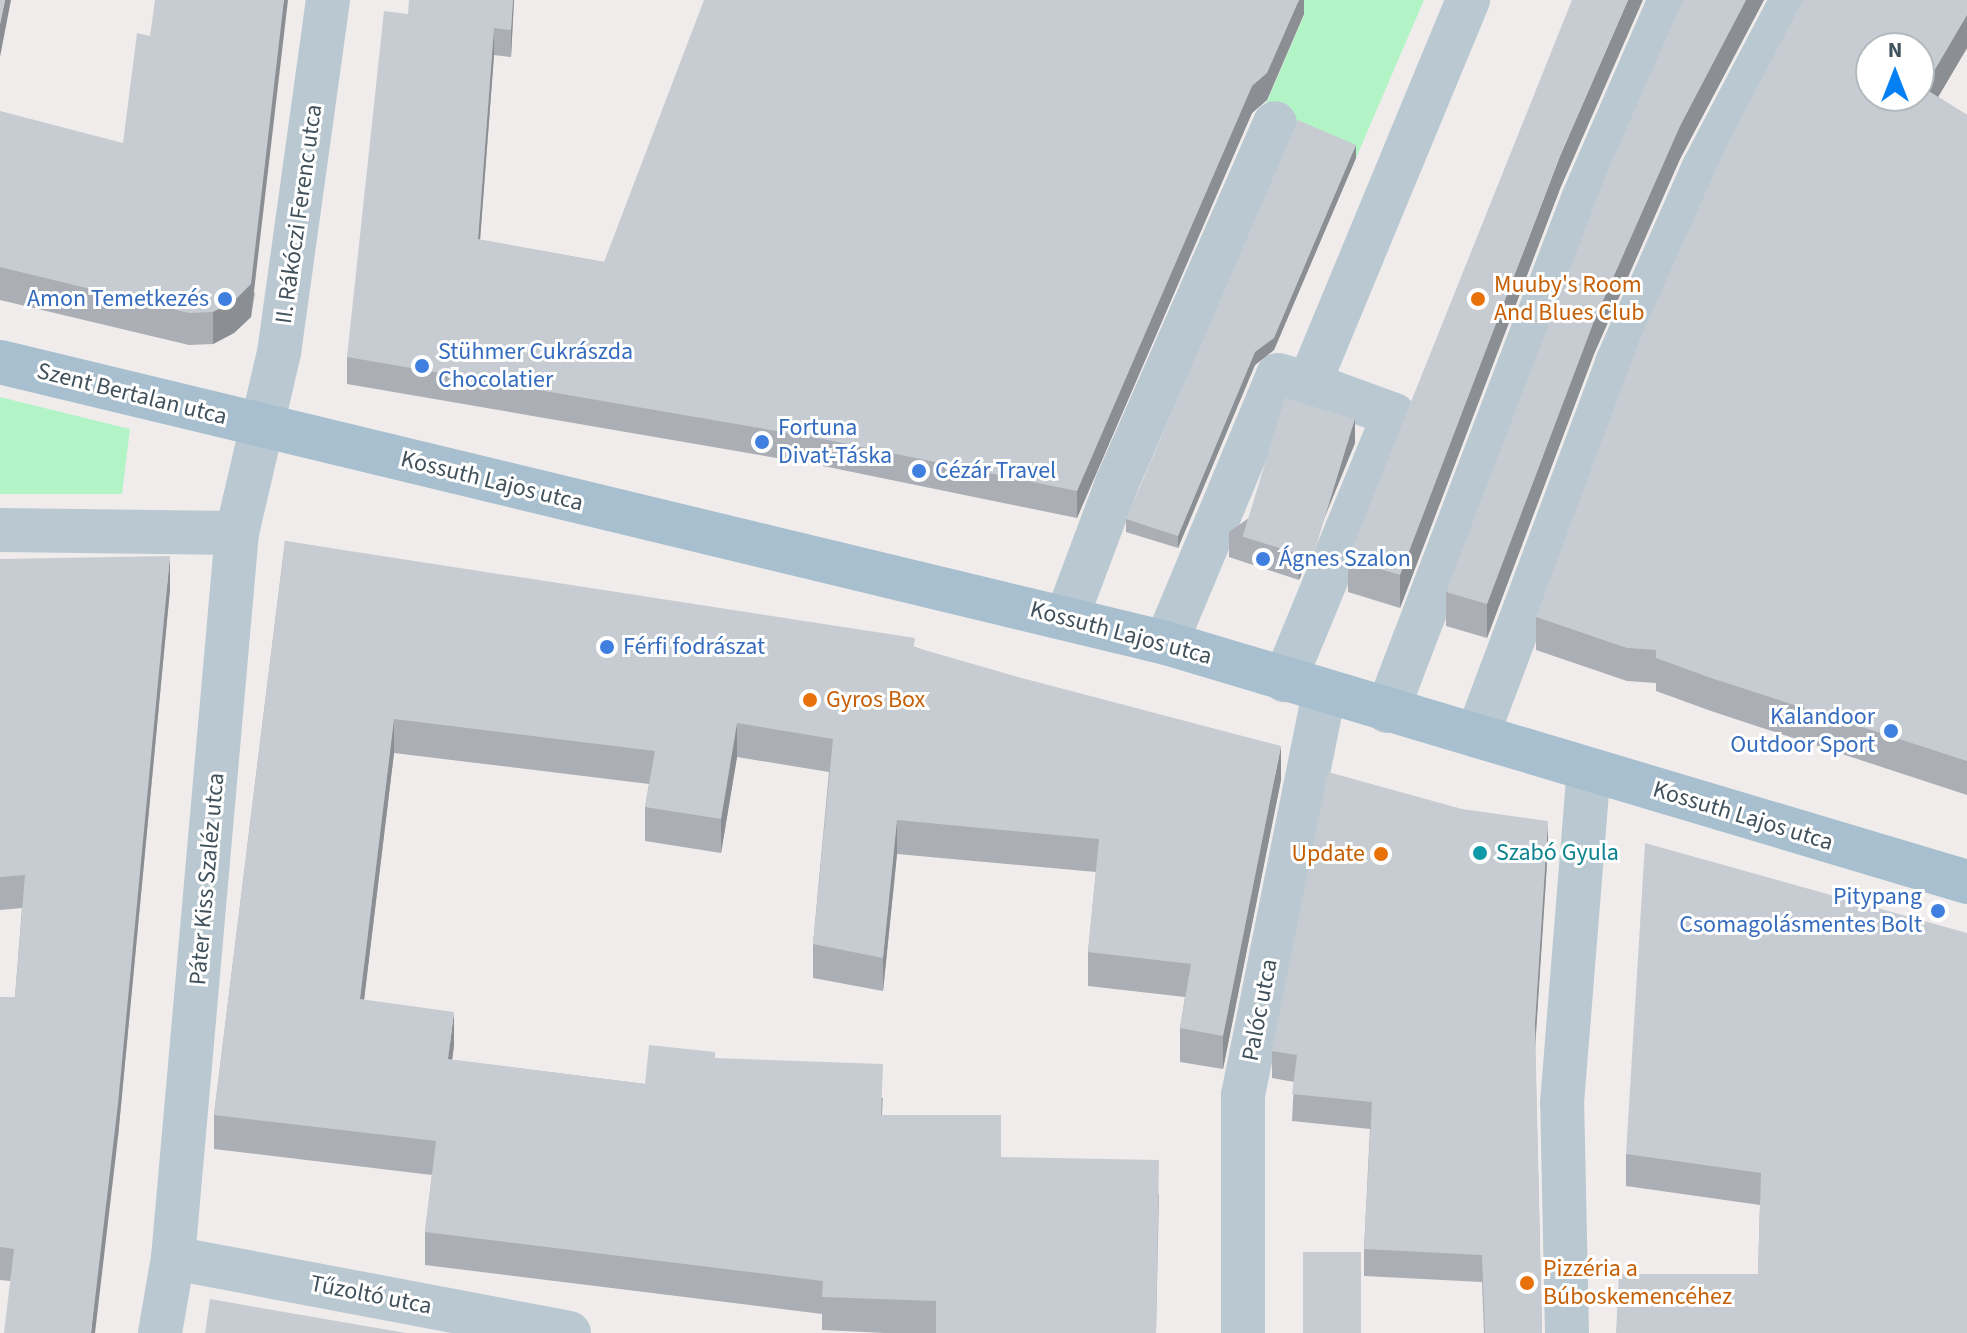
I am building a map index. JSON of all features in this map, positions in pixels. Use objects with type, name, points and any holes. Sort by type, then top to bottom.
[{"type":"main road","name":"Szent Bertalan utca","points":[[0,362],[265,427]]},
{"type":"main road","name":"Kossuth Lajos utca","points":[[265,427],[1166,643],[1967,882]]},
{"type":"street","name":"II. Rákóczi Ferenc utca","points":[[265,427],[328,0]]},
{"type":"street","points":[[1166,643],[1278,375],[1309,384],[1468,0]]},
{"type":"street","points":[[1387,711],[1560,257],[1670,0]]},
{"type":"street","points":[[1477,736],[1617,363],[1703,169],[1792,0]]},
{"type":"street","points":[[1067,617],[1117,483],[1275,123]]},
{"type":"street","name":"Palóc utca","points":[[1243,1333],[1243,1095],[1305,686],[1394,415],[1309,384]]},
{"type":"street","name":"Páter Kiss Szaléz utca","points":[[160,1333],[173,1258],[237,533],[265,427]]},
{"type":"street","points":[[0,530],[237,533]]},
{"type":"street","points":[[1566,1318],[1562,1103],[1589,770]]},
{"type":"street","name":"Tűzoltó utca","points":[[173,1258],[569,1333]]},
{"type":"green space","points":[[1270,0],[1424,0],[1356,158],[1260,118],[1304,15]]},
{"type":"green space","points":[[0,397],[130,429],[122,494],[0,494]]},
{"type":"building","points":[[0,0],[5,0],[0,24]]},
{"type":"building","points":[[155,0],[284,0],[251,284],[234,301],[213,312],[189,313],[0,267],[0,111],[123,143],[137,33],[150,36]]},
{"type":"building","points":[[409,0],[513,0],[511,30],[494,28],[478,239],[604,262],[704,0],[1299,0],[1267,73],[1252,86],[1077,491],[823,439],[347,357],[384,11],[408,14]]},
{"type":"building","points":[[1572,0],[1628,0],[1560,156],[1400,575],[1348,559]]},
{"type":"building","points":[[1683,0],[1746,0],[1680,126],[1594,321],[1487,604],[1446,592],[1606,175]]},
{"type":"building","points":[[1803,0],[1967,0],[1967,15],[1935,69],[1935,32],[1855,32],[1855,112],[1935,112],[1935,95],[1967,115],[1967,761],[1711,678],[1656,658],[1656,650],[1627,648],[1536,617],[1640,339],[1726,147]]},
{"type":"building","points":[[1298,120],[1356,145],[1274,338],[1255,352],[1178,536],[1126,519]]},
{"type":"building","points":[[1285,398],[1355,419],[1312,558],[1243,537]]},
{"type":"building","points":[[285,541],[915,638],[914,647],[1281,746],[1223,1036],[1180,1028],[1191,964],[1088,952],[1099,839],[897,820],[883,958],[813,944],[833,739],[737,723],[721,819],[645,807],[655,751],[394,719],[360,999],[454,1012],[448,1059],[645,1084],[649,1045],[715,1052],[715,1058],[883,1064],[881,1115],[1001,1115],[1001,1157],[1159,1160],[1156,1333],[936,1333],[936,1301],[822,1297],[823,1281],[425,1232],[436,1141],[214,1115]]},
{"type":"building","points":[[170,556],[118,1104],[91,1333],[4,1333],[14,1249],[0,1247],[0,997],[15,997],[25,875],[0,877],[0,559]]},
{"type":"building","points":[[1328,772],[1462,809],[1548,821],[1535,1023],[1542,1333],[1485,1333],[1482,1255],[1364,1249],[1372,1102],[1292,1094],[1297,1055],[1272,1051]]},
{"type":"building","points":[[1645,843],[1967,933],[1967,1333],[1616,1333],[1619,1274],[1758,1274],[1761,1173],[1626,1154]]},
{"type":"building","points":[[1303,1252],[1361,1252],[1361,1333],[1303,1333]]},
{"type":"building","points":[[210,1299],[406,1333],[205,1333]]},
{"type":"place","name":"Amon Temetkezés","points":[[225,299]]},
{"type":"place","name":"Muuby's Room And Blues Club","points":[[1478,299]]},
{"type":"place","name":"Stühmer Cukrászda Chocolatier","points":[[422,366]]},
{"type":"place","name":"Fortuna Divat-Táska","points":[[762,442]]},
{"type":"place","name":"Cézár Travel","points":[[919,471]]},
{"type":"place","name":"Ágnes Szalon","points":[[1263,559]]},
{"type":"place","name":"Férfi fodrászat","points":[[607,647]]},
{"type":"place","name":"Gyros Box","points":[[810,700]]},
{"type":"place","name":"Kalandoor Outdoor Sport","points":[[1891,731]]},
{"type":"place","name":"Szabó Gyula","points":[[1480,853]]},
{"type":"place","name":"Update","points":[[1381,854]]},
{"type":"place","name":"Pitypang Csomagolásmentes Bolt","points":[[1938,911]]},
{"type":"place","name":"Pizzéria a Búboskemencéhez","points":[[1527,1283]]}]
